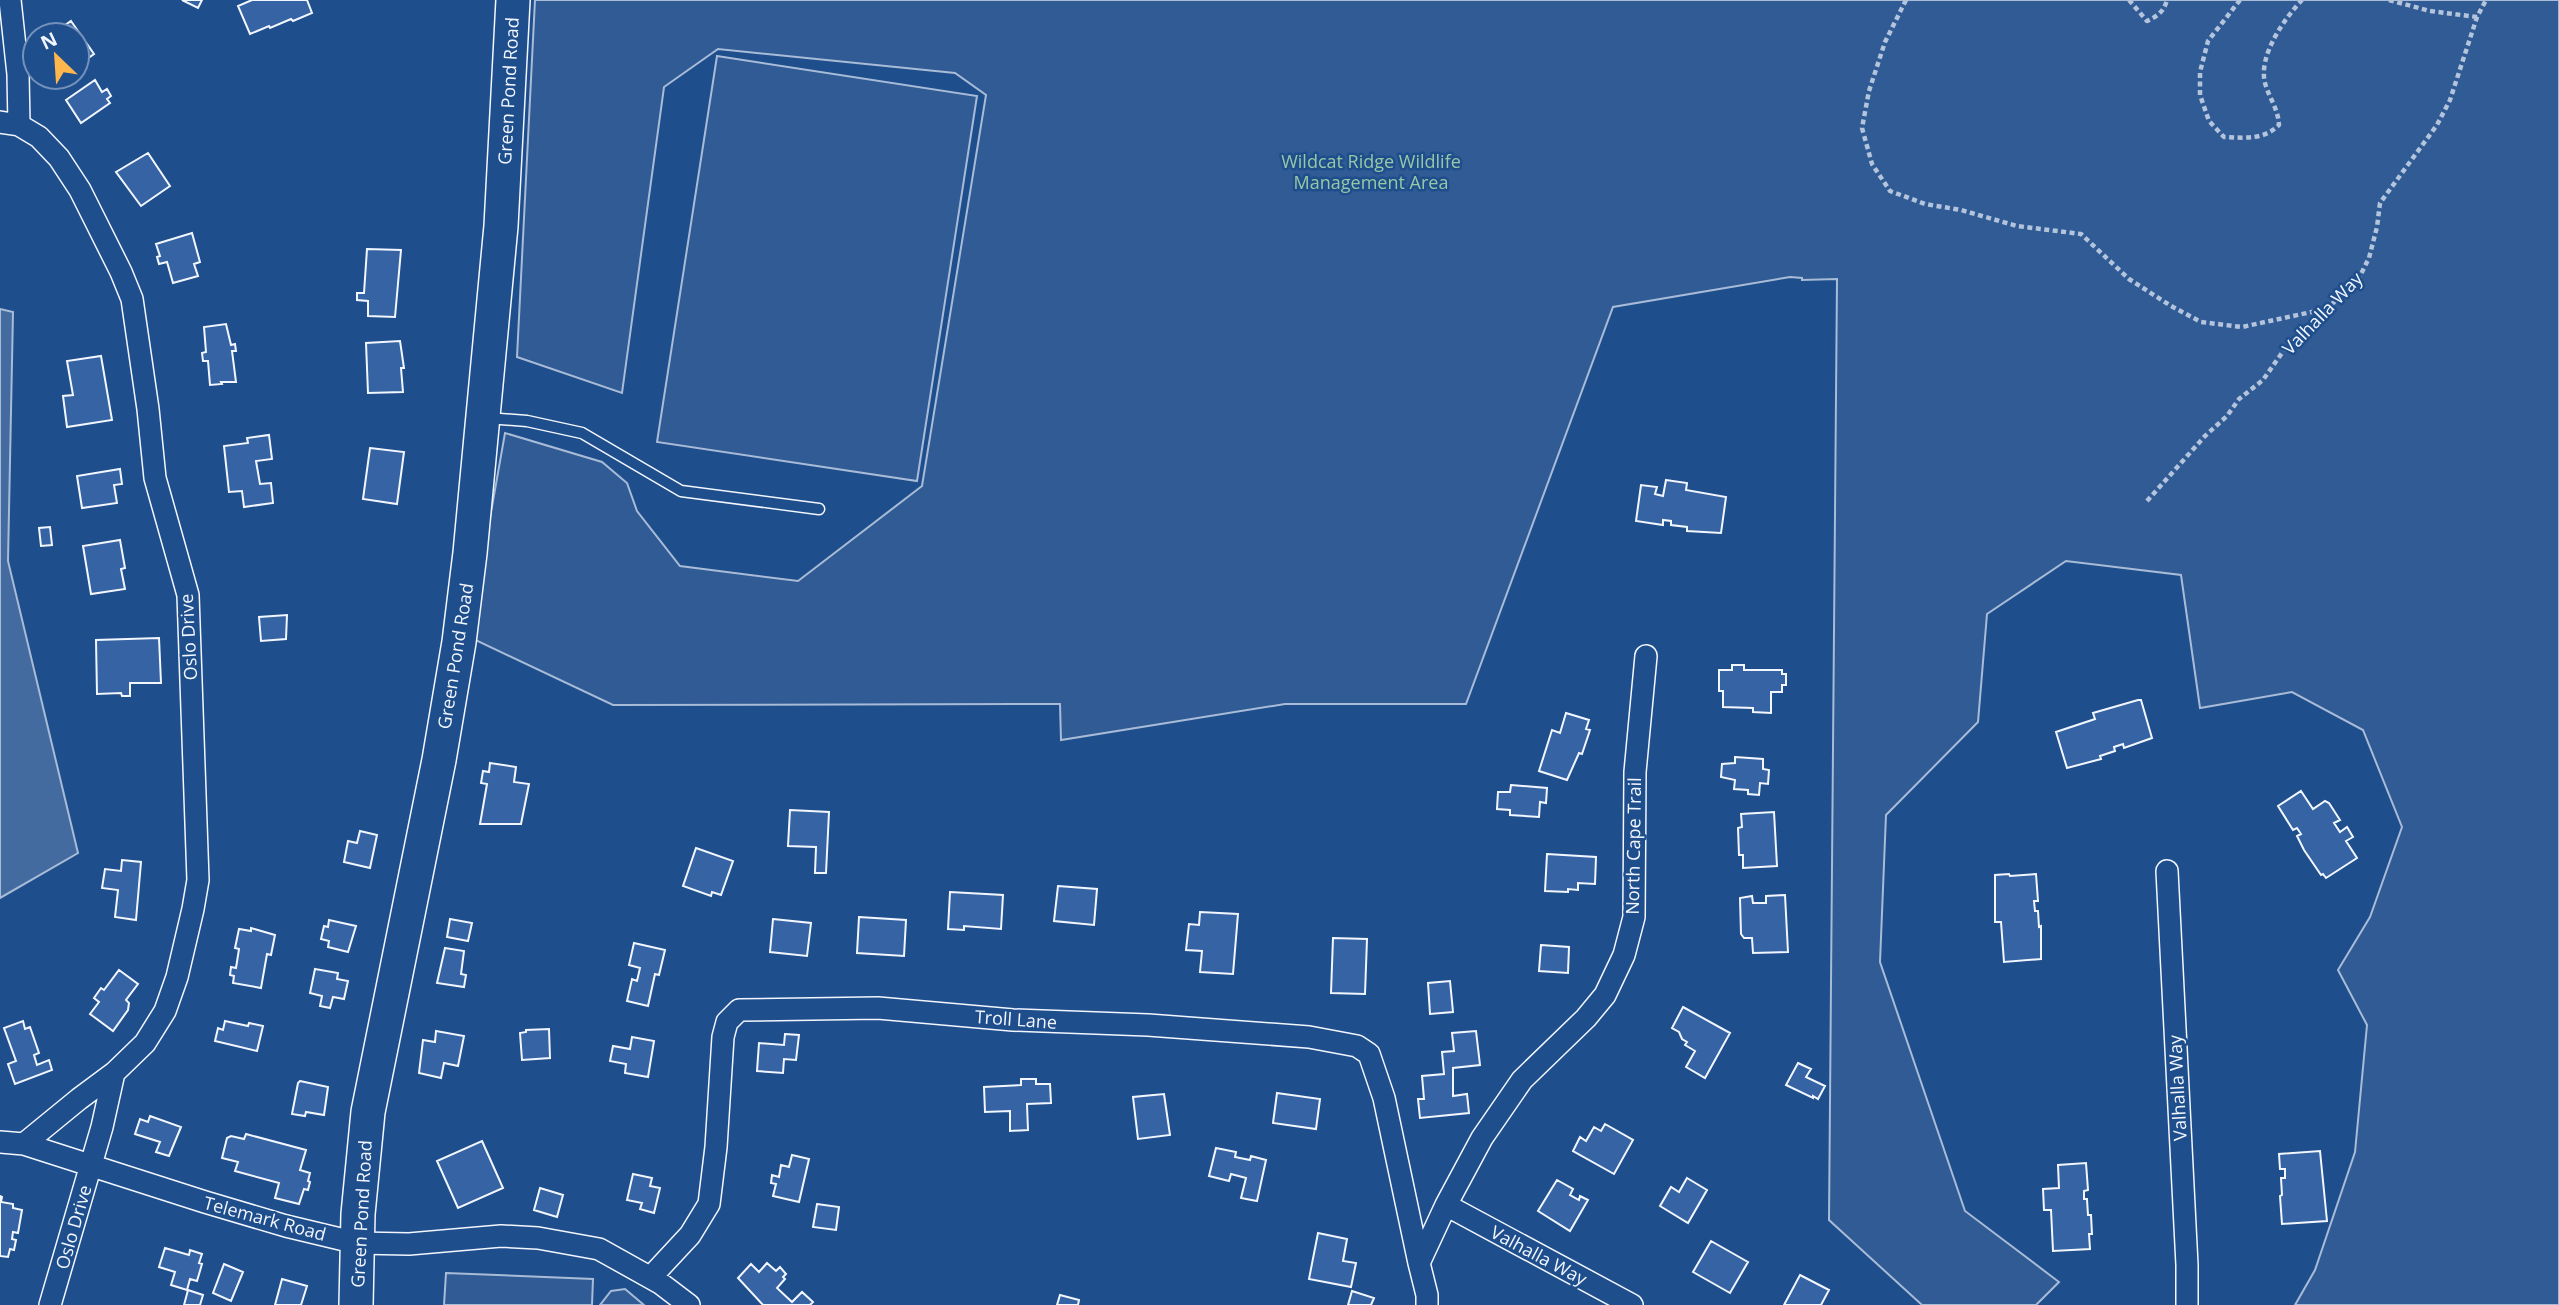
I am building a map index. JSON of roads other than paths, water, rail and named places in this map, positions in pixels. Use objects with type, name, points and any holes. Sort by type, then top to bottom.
[{"type":"main road","name":"Green Pond Road","points":[[356,1305],[357,1243],[368,1112],[421,854],[454,668],[470,553],[501,226],[513,0]]},
{"type":"street","points":[[9,0],[18,74],[9,124]]},
{"type":"street","name":"Oslo Drive","points":[[9,124],[39,137],[59,158],[80,190],[132,299],[155,478],[188,595],[198,880],[177,976],[165,1011],[145,1043],[114,1073],[24,1144]]},
{"type":"street","name":"North Cape Trail","points":[[1419,1263],[1482,1138],[1522,1080],[1586,1018],[1605,995],[1624,955],[1634,917],[1635,772],[1646,656]]},
{"type":"street","name":"Valhalla Way","points":[[2167,871],[2187,1305]]},
{"type":"street","name":"Troll Lane","points":[[651,1277],[690,1235],[709,1204],[716,1147],[723,1037],[727,1022],[738,1010],[878,1008],[1013,1020],[1309,1037],[1357,1046],[1369,1054],[1384,1098],[1419,1263]]},
{"type":"street","name":"Oslo Drive","points":[[52,1296],[114,1073]]},
{"type":"street","name":"Telemark Road","points":[[0,1142],[24,1144],[274,1223],[357,1243],[409,1244],[501,1236],[538,1238],[599,1249],[651,1277],[689,1305]]},
{"type":"street","name":"Valhalla Way","points":[[1446,1205],[1632,1305]]},
{"type":"street","points":[[1419,1263],[1427,1305]]},
{"type":"lane","points":[[484,417],[527,421],[582,433],[681,491],[819,509]]},
{"type":"park label","name":"Wildcat Ridge Wildlife Management Area","points":[[1371,171]]}]
